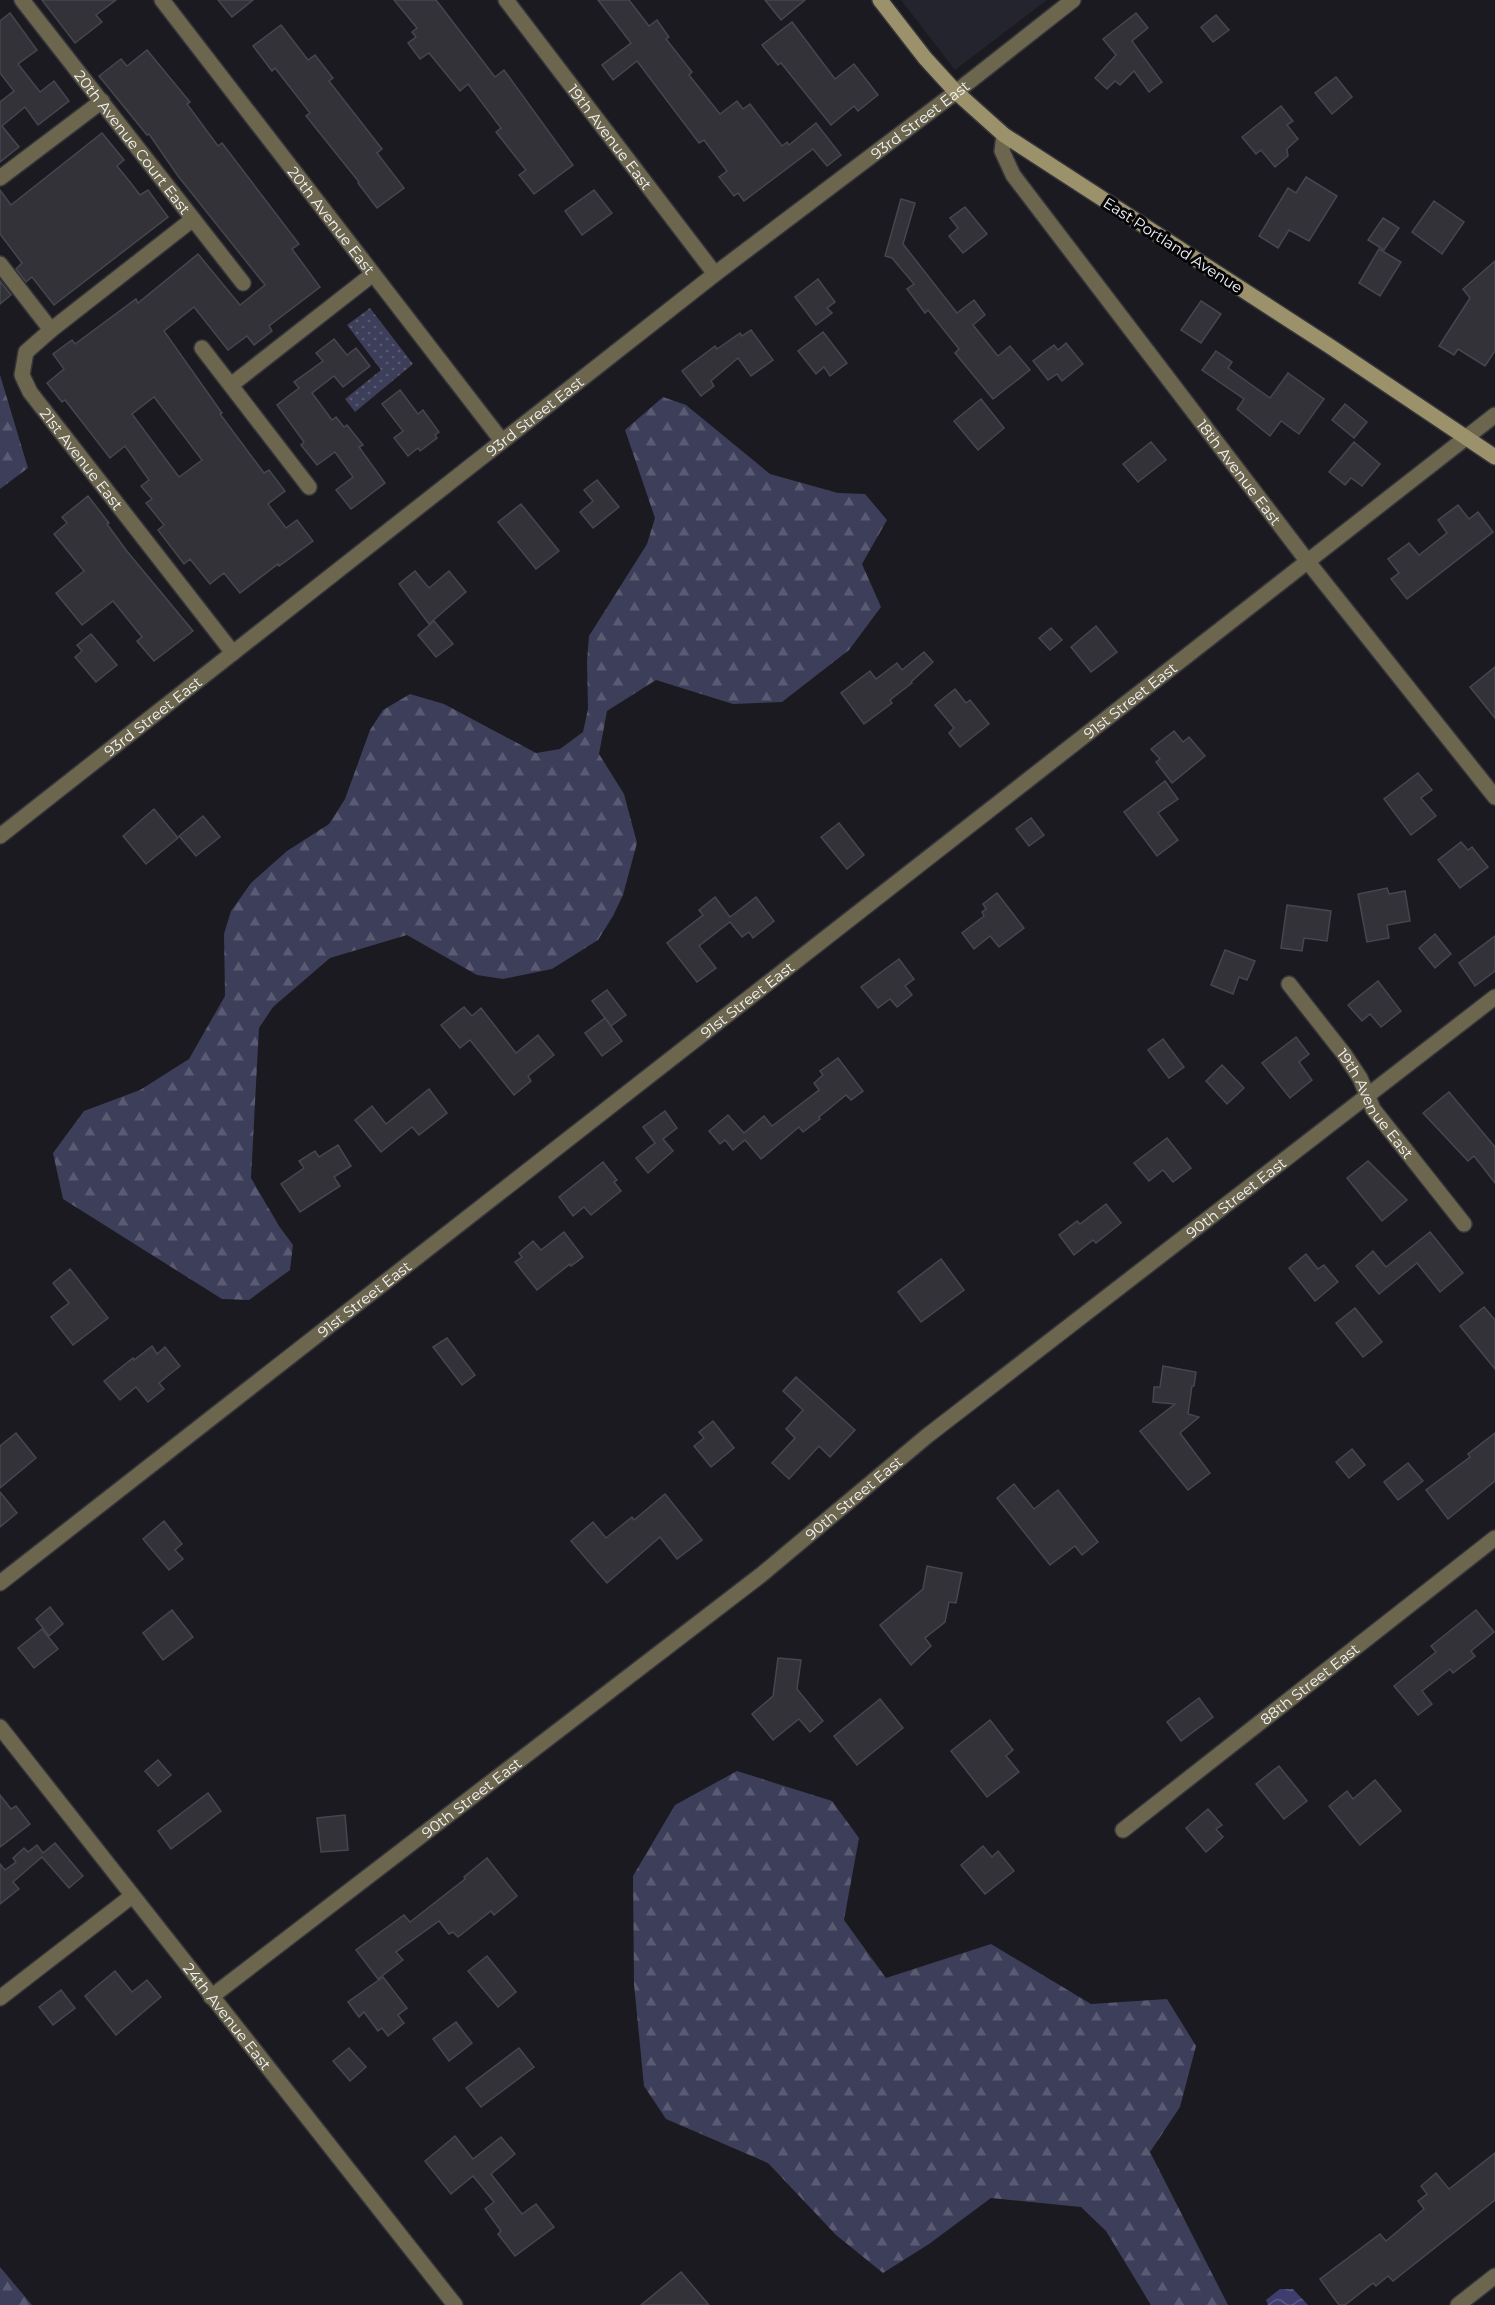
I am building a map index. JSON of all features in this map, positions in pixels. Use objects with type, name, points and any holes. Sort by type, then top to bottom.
[{"type":"main road","name":"East Portland Avenue","points":[[880,0],[925,58],[956,92],[1004,135],[1332,347],[1495,457]]},
{"type":"street","name":"20th Avenue Court East","points":[[22,0],[243,283]]},
{"type":"street","name":"20th Avenue East","points":[[162,0],[502,441]]},
{"type":"street","name":"19th Avenue East","points":[[506,0],[715,273]]},
{"type":"street","name":"93rd Street East","points":[[0,836],[715,273],[956,92],[1073,0]]},
{"type":"street","points":[[0,178],[102,101]]},
{"type":"street","name":"18th Avenue East","points":[[1004,135],[1002,151],[1013,175],[1308,562],[1495,797]]},
{"type":"street","name":"21st Avenue East","points":[[193,219],[51,330],[26,352],[22,366],[25,385],[233,653]]},
{"type":"street","points":[[0,264],[51,330]]},
{"type":"street","points":[[231,385],[373,274]]},
{"type":"street","points":[[202,348],[309,487]]},
{"type":"street","name":"91st Street East","points":[[0,1583],[1495,415]]},
{"type":"street","name":"19th Avenue East","points":[[1288,984],[1344,1053],[1368,1095],[1373,1109],[1464,1224]]},
{"type":"street","name":"90th Street East","points":[[211,1997],[761,1575],[927,1436],[1495,997]]},
{"type":"street","name":"88th Street East","points":[[1123,1830],[1495,1538]]},
{"type":"street","name":"24th Avenue East","points":[[0,1727],[455,2305]]},
{"type":"street","points":[[0,1998],[132,1896]]},
{"type":"street","points":[[1458,2305],[1495,2276]]},
{"type":"shaded area","points":[[901,0],[1047,0],[955,70]]},
{"type":"green space","points":[[370,308],[413,364],[355,412],[345,399],[381,370],[347,325]]},
{"type":"green space","points":[[0,375],[28,468],[0,489]]},
{"type":"green space","points":[[663,397],[686,405],[770,474],[838,493],[865,494],[887,520],[862,564],[881,607],[849,650],[782,702],[733,704],[656,680],[607,711],[599,754],[624,794],[637,843],[623,895],[598,940],[552,969],[503,979],[477,975],[407,935],[330,958],[273,1007],[259,1028],[251,1178],[293,1245],[290,1270],[249,1300],[222,1299],[63,1199],[53,1153],[84,1111],[140,1090],[189,1059],[225,996],[224,934],[231,911],[251,883],[287,851],[329,824],[345,799],[370,730],[383,710],[410,694],[444,704],[536,753],[560,749],[583,732],[588,709],[589,636],[647,544],[655,518],[625,430]]},
{"type":"green space","points":[[737,1771],[832,1801],[859,1838],[844,1920],[886,1978],[991,1944],[1091,2004],[1167,1999],[1196,2046],[1180,2107],[1150,2152],[1228,2305],[1151,2305],[1106,2231],[1081,2207],[991,2198],[929,2244],[883,2273],[836,2235],[768,2163],[666,2119],[644,2086],[634,1984],[633,1876],[675,1805]]},
{"type":"green space","points":[[0,2267],[32,2305],[0,2305]]},
{"type":"water","points":[[1280,2289],[1293,2289],[1308,2305],[1268,2305],[1266,2300]]},
{"type":"building","points":[[42,0],[116,0],[96,15],[102,22],[75,43]]},
{"type":"building","points":[[218,0],[253,0],[232,17]]},
{"type":"building","points":[[394,0],[436,0],[495,77],[504,70],[573,165],[534,194],[519,175],[526,170],[496,132],[501,128],[468,84],[460,91],[429,53],[420,59],[408,43],[416,37],[412,32],[417,28]]},
{"type":"building","points":[[598,0],[629,0],[649,26],[657,20],[669,37],[666,39],[692,72],[689,75],[720,114],[737,101],[743,109],[750,104],[782,146],[787,142],[789,145],[816,123],[841,155],[827,166],[813,149],[744,201],[738,193],[734,196],[719,177],[727,171],[704,140],[699,143],[637,61],[613,80],[602,65],[631,43]]},
{"type":"building","points":[[765,0],[805,0],[781,20]]},
{"type":"building","points":[[10,13],[37,50],[18,64],[40,92],[54,81],[69,101],[38,125],[25,107],[2,126],[19,147],[0,162],[0,102],[14,91],[0,73],[0,21]]},
{"type":"building","points":[[1136,13],[1148,28],[1132,41],[1162,82],[1149,92],[1134,71],[1120,85],[1115,81],[1107,89],[1095,78],[1116,55],[1103,39]]},
{"type":"building","points":[[1216,15],[1229,30],[1213,42],[1201,27]]},
{"type":"building","points":[[792,22],[835,79],[854,64],[878,95],[858,111],[854,106],[831,125],[781,63],[778,65],[762,45]]},
{"type":"building","points":[[281,25],[308,60],[315,55],[333,78],[329,81],[382,149],[377,153],[404,188],[377,208],[306,116],[310,113],[275,68],[272,71],[253,46]]},
{"type":"building","points":[[147,50],[190,102],[187,104],[218,146],[222,143],[299,244],[292,249],[320,287],[269,326],[272,331],[254,345],[247,336],[228,350],[194,307],[164,331],[222,413],[220,414],[264,473],[269,470],[285,491],[268,504],[286,528],[297,520],[313,541],[240,593],[224,573],[210,584],[190,559],[184,564],[158,530],[164,525],[146,503],[152,499],[141,486],[149,480],[125,446],[110,458],[65,400],[62,402],[47,383],[64,369],[53,354],[72,340],[75,344],[136,299],[138,303],[198,254],[240,305],[265,285],[178,176],[149,134],[147,135],[99,76],[121,59],[127,66]],"holes":[[[154,397],[202,460],[179,477],[132,414]]]},
{"type":"building","points":[[1336,77],[1352,97],[1332,114],[1315,93]]},
{"type":"building","points":[[1281,106],[1293,121],[1287,125],[1298,139],[1287,149],[1288,156],[1275,167],[1261,150],[1256,154],[1242,137]]},
{"type":"building","points":[[102,133],[124,160],[117,166],[140,195],[148,190],[168,217],[54,305],[32,277],[26,282],[16,269],[22,263],[0,234],[0,190],[11,205]]},
{"type":"building","points":[[1306,177],[1337,196],[1309,241],[1289,230],[1278,248],[1259,236],[1288,188],[1296,193]]},
{"type":"building","points":[[594,190],[612,213],[582,235],[565,211]]},
{"type":"building","points":[[901,199],[915,203],[903,244],[957,313],[974,300],[985,315],[973,325],[998,356],[1010,346],[1030,370],[993,399],[955,353],[959,349],[928,310],[925,313],[907,289],[914,284],[892,258],[885,256]]},
{"type":"building","points":[[1434,201],[1464,222],[1442,254],[1412,232]]},
{"type":"building","points":[[965,207],[987,234],[963,253],[949,236],[958,228],[950,218]]},
{"type":"building","points":[[1383,218],[1399,228],[1384,250],[1368,240]]},
{"type":"building","points":[[1379,249],[1401,262],[1380,296],[1359,283]]},
{"type":"building","points":[[1495,261],[1495,351],[1485,366],[1458,349],[1454,355],[1439,346],[1470,298],[1463,289]]},
{"type":"building","points":[[818,279],[835,302],[827,308],[832,313],[816,325],[795,297]]},
{"type":"building","points":[[0,281],[11,295],[0,304]]},
{"type":"building","points":[[1201,301],[1221,314],[1201,343],[1181,330]]},
{"type":"building","points":[[751,330],[773,360],[751,376],[738,358],[711,381],[714,386],[701,396],[682,371],[715,346],[717,349],[740,333],[742,336]]},
{"type":"building","points":[[823,332],[847,363],[830,376],[824,367],[816,374],[798,351]]},
{"type":"building","points":[[334,339],[347,355],[356,348],[370,366],[343,387],[334,376],[312,393],[332,420],[336,417],[344,427],[347,425],[363,445],[359,447],[385,483],[351,509],[336,490],[353,477],[335,452],[317,465],[301,445],[304,442],[277,405],[299,388],[294,382],[323,361],[316,353]]},
{"type":"building","points":[[1066,343],[1083,364],[1062,381],[1057,374],[1048,380],[1033,361],[1054,345],[1058,350]]},
{"type":"building","points":[[1216,351],[1232,362],[1228,368],[1270,398],[1288,373],[1324,399],[1299,434],[1281,421],[1270,436],[1237,409],[1244,399],[1202,370]]},
{"type":"building","points":[[400,390],[418,414],[423,410],[439,432],[435,435],[437,438],[420,451],[418,448],[408,456],[394,438],[403,431],[382,404]]},
{"type":"building","points":[[981,399],[1004,428],[978,450],[954,421]]},
{"type":"building","points":[[1345,404],[1367,422],[1354,438],[1332,420]]},
{"type":"building","points":[[1151,442],[1166,460],[1138,482],[1123,464]]},
{"type":"building","points":[[1354,442],[1380,464],[1362,486],[1351,478],[1345,485],[1329,472]]},
{"type":"building","points":[[597,480],[619,507],[593,528],[580,512],[593,501],[584,490]]},
{"type":"building","points":[[88,496],[126,550],[193,631],[154,661],[137,641],[142,637],[113,601],[82,625],[56,593],[84,571],[54,534],[67,523],[62,517]]},
{"type":"building","points":[[521,504],[559,551],[536,569],[498,522]]},
{"type":"building","points":[[1458,505],[1469,519],[1478,512],[1493,532],[1407,599],[1391,579],[1399,573],[1388,559],[1409,543],[1419,555],[1447,533],[1438,520]]},
{"type":"building","points":[[415,571],[429,588],[449,571],[466,592],[429,624],[399,584]]},
{"type":"building","points":[[434,621],[453,644],[436,657],[418,635]]},
{"type":"building","points":[[1096,626],[1117,652],[1091,672],[1071,647]]},
{"type":"building","points":[[1051,628],[1062,640],[1050,650],[1039,638]]},
{"type":"building","points":[[91,634],[117,665],[96,682],[75,657],[82,651],[77,645]]},
{"type":"building","points":[[924,652],[933,662],[912,683],[890,700],[892,703],[864,724],[841,693],[870,671],[876,679],[897,663],[902,670]]},
{"type":"building","points":[[1495,667],[1495,718],[1470,687]]},
{"type":"building","points":[[955,689],[966,703],[970,700],[989,724],[960,747],[949,733],[954,728],[935,705]]},
{"type":"building","points":[[1174,731],[1183,742],[1189,737],[1205,756],[1172,783],[1156,762],[1160,759],[1151,749]]},
{"type":"building","points":[[1418,773],[1432,790],[1421,798],[1436,816],[1411,835],[1384,799]]},
{"type":"building","points":[[1165,781],[1178,799],[1158,813],[1178,840],[1157,856],[1124,812]]},
{"type":"building","points":[[154,809],[178,838],[146,864],[123,836]]},
{"type":"building","points":[[203,816],[220,837],[196,856],[179,836]]},
{"type":"building","points":[[1031,818],[1044,835],[1029,846],[1016,829]]},
{"type":"building","points":[[839,823],[864,855],[847,869],[821,837]]},
{"type":"building","points":[[1461,842],[1468,850],[1472,847],[1488,867],[1460,888],[1438,860]]},
{"type":"building","points":[[1387,888],[1389,894],[1405,891],[1410,921],[1387,925],[1389,938],[1367,942],[1358,894]]},
{"type":"building","points":[[997,893],[1024,928],[999,947],[990,936],[974,949],[962,933],[984,916],[982,912],[986,909],[983,904]]},
{"type":"building","points":[[715,897],[730,917],[756,897],[774,921],[753,938],[749,932],[742,937],[730,922],[699,946],[716,968],[697,982],[667,943],[703,915],[699,910]]},
{"type":"building","points":[[1287,905],[1331,911],[1327,941],[1304,938],[1302,951],[1281,948]]},
{"type":"building","points":[[1435,934],[1451,954],[1435,968],[1419,948]]},
{"type":"building","points":[[1495,936],[1495,971],[1475,986],[1459,963]]},
{"type":"building","points":[[1225,950],[1255,961],[1247,980],[1239,977],[1233,994],[1211,985]]},
{"type":"building","points":[[899,959],[914,979],[905,986],[912,995],[897,1007],[890,999],[878,1008],[861,987]]},
{"type":"building","points":[[1378,981],[1401,1011],[1381,1027],[1370,1014],[1362,1021],[1348,1005]]},
{"type":"building","points":[[607,990],[626,1015],[611,1026],[592,1001]]},
{"type":"building","points":[[464,1007],[472,1016],[481,1008],[516,1053],[538,1035],[554,1055],[528,1076],[531,1081],[514,1095],[470,1040],[460,1048],[441,1025]]},
{"type":"building","points":[[605,1018],[622,1041],[602,1056],[585,1033]]},
{"type":"building","points":[[1296,1037],[1309,1054],[1299,1062],[1312,1080],[1290,1098],[1262,1063]]},
{"type":"building","points":[[1163,1039],[1184,1067],[1169,1078],[1148,1050]]},
{"type":"building","points":[[838,1058],[863,1091],[851,1100],[846,1095],[803,1132],[799,1127],[761,1159],[745,1140],[733,1150],[725,1140],[720,1144],[709,1131],[728,1115],[744,1133],[764,1116],[772,1126],[819,1090],[814,1083],[823,1075],[820,1071]]},
{"type":"building","points":[[1222,1065],[1244,1088],[1227,1104],[1206,1081]]},
{"type":"building","points":[[429,1089],[447,1113],[419,1135],[412,1127],[381,1152],[355,1120],[372,1106],[386,1124]]},
{"type":"building","points":[[1449,1092],[1495,1147],[1495,1183],[1474,1156],[1468,1161],[1423,1113]]},
{"type":"building","points":[[665,1111],[677,1128],[663,1139],[673,1151],[648,1173],[636,1158],[655,1143],[643,1127]]},
{"type":"building","points":[[1167,1138],[1191,1168],[1173,1182],[1163,1170],[1149,1181],[1134,1163]]},
{"type":"building","points":[[338,1145],[351,1166],[334,1177],[340,1186],[300,1212],[281,1184],[304,1168],[299,1161],[315,1151],[319,1157]]},
{"type":"building","points":[[1368,1161],[1407,1200],[1382,1221],[1347,1178]]},
{"type":"building","points":[[603,1162],[617,1180],[614,1182],[621,1191],[591,1215],[584,1207],[573,1216],[559,1197]]},
{"type":"building","points":[[1106,1204],[1121,1223],[1096,1243],[1093,1240],[1074,1255],[1059,1235],[1077,1221],[1080,1224]]},
{"type":"building","points":[[564,1232],[583,1257],[571,1266],[570,1264],[537,1290],[515,1262],[522,1257],[519,1253],[533,1241],[541,1250]]},
{"type":"building","points":[[1430,1232],[1463,1273],[1440,1292],[1417,1263],[1379,1294],[1356,1266],[1373,1251],[1386,1267]]},
{"type":"building","points":[[1306,1254],[1318,1269],[1324,1265],[1338,1282],[1315,1301],[1289,1268]]},
{"type":"building","points":[[941,1259],[964,1290],[921,1322],[898,1292]]},
{"type":"building","points":[[70,1269],[108,1318],[73,1345],[51,1317],[69,1303],[53,1283]]},
{"type":"building","points":[[1484,1307],[1495,1320],[1495,1369],[1460,1326]]},
{"type":"building","points":[[1355,1308],[1382,1342],[1363,1357],[1336,1323]]},
{"type":"building","points":[[447,1338],[475,1375],[462,1385],[433,1347]]},
{"type":"building","points":[[152,1346],[157,1354],[165,1347],[180,1366],[159,1383],[164,1389],[148,1402],[136,1387],[120,1400],[104,1381]]},
{"type":"building","points":[[1163,1366],[1196,1372],[1188,1414],[1199,1417],[1180,1433],[1210,1473],[1188,1490],[1140,1431],[1175,1404],[1153,1402],[1154,1387],[1160,1387]]},
{"type":"building","points":[[796,1377],[855,1430],[830,1457],[819,1446],[789,1479],[772,1463],[795,1438],[786,1429],[803,1410],[783,1391]]},
{"type":"building","points":[[713,1421],[734,1448],[711,1467],[694,1446],[704,1438],[699,1432]]},
{"type":"building","points":[[16,1433],[36,1458],[0,1488],[0,1446]]},
{"type":"building","points":[[1495,1433],[1495,1481],[1448,1519],[1426,1490],[1470,1457],[1468,1454]]},
{"type":"building","points":[[1352,1449],[1365,1465],[1349,1478],[1336,1462]]},
{"type":"building","points":[[1408,1463],[1423,1481],[1398,1500],[1384,1482]]},
{"type":"building","points":[[1014,1484],[1034,1509],[1058,1490],[1098,1542],[1082,1555],[1075,1546],[1050,1565],[997,1498]]},
{"type":"building","points":[[0,1492],[17,1513],[0,1527]]},
{"type":"building","points":[[665,1494],[702,1540],[677,1559],[660,1537],[607,1583],[571,1541],[593,1522],[606,1538],[632,1517],[634,1520]]},
{"type":"building","points":[[164,1521],[182,1544],[175,1550],[183,1559],[169,1570],[143,1539]]},
{"type":"building","points":[[927,1566],[962,1573],[956,1603],[949,1602],[945,1622],[925,1638],[931,1646],[911,1665],[880,1625],[923,1589]]},
{"type":"building","points":[[50,1607],[63,1624],[49,1636],[36,1619]]},
{"type":"building","points":[[172,1610],[193,1637],[163,1660],[143,1633]]},
{"type":"building","points":[[1476,1610],[1494,1632],[1471,1651],[1475,1656],[1453,1673],[1450,1669],[1422,1691],[1432,1704],[1418,1715],[1394,1686],[1436,1652],[1431,1646]]},
{"type":"building","points":[[42,1629],[58,1649],[34,1668],[18,1648]]},
{"type":"building","points":[[778,1658],[801,1660],[797,1689],[823,1721],[810,1732],[799,1719],[773,1740],[752,1714],[773,1696]]},
{"type":"building","points":[[1199,1698],[1213,1717],[1181,1741],[1167,1722]]},
{"type":"building","points":[[880,1699],[903,1728],[857,1765],[834,1736]]},
{"type":"building","points":[[990,1720],[1013,1750],[1006,1756],[1019,1772],[987,1797],[951,1751]]},
{"type":"building","points":[[158,1760],[171,1775],[158,1786],[145,1771]]},
{"type":"building","points":[[1279,1766],[1307,1801],[1284,1819],[1256,1784]]},
{"type":"building","points":[[1375,1780],[1401,1811],[1360,1845],[1329,1806],[1347,1791],[1353,1799]]},
{"type":"building","points":[[208,1793],[221,1811],[171,1849],[158,1831]]},
{"type":"building","points":[[0,1795],[11,1809],[16,1806],[30,1824],[0,1847]]},
{"type":"building","points":[[1208,1809],[1222,1825],[1216,1829],[1223,1837],[1206,1852],[1186,1828]]},
{"type":"building","points":[[345,1815],[348,1850],[321,1852],[317,1818]]},
{"type":"building","points":[[55,1843],[83,1876],[69,1888],[42,1857],[13,1882],[19,1889],[0,1904],[0,1864],[5,1870],[16,1862],[13,1858],[24,1848],[28,1852],[37,1845],[43,1853]]},
{"type":"building","points":[[983,1846],[992,1857],[998,1851],[1014,1871],[985,1894],[961,1865]]},
{"type":"building","points":[[487,1858],[517,1896],[494,1915],[491,1911],[458,1937],[453,1932],[449,1934],[439,1921],[396,1952],[403,1960],[378,1979],[356,1950],[404,1915],[410,1922],[465,1879],[464,1877]]},
{"type":"building","points":[[487,1956],[516,1992],[498,2007],[468,1971]]},
{"type":"building","points":[[115,1971],[132,1992],[147,1980],[161,1997],[116,2035],[85,1996]]},
{"type":"building","points":[[383,1977],[407,2008],[398,2015],[404,2023],[388,2036],[382,2028],[378,2031],[364,2012],[359,2017],[348,2002]]},
{"type":"building","points":[[61,1990],[75,2008],[53,2025],[39,2007]]},
{"type":"building","points":[[456,2022],[472,2043],[449,2061],[433,2039]]},
{"type":"building","points":[[349,2048],[366,2067],[350,2081],[333,2061]]},
{"type":"building","points":[[519,2048],[534,2067],[481,2107],[466,2088]]},
{"type":"building","points":[[455,2136],[473,2159],[501,2137],[515,2154],[491,2174],[522,2214],[536,2204],[554,2227],[515,2256],[498,2234],[501,2231],[485,2209],[494,2202],[473,2176],[451,2194],[425,2161]]},
{"type":"building","points":[[1495,2153],[1495,2200],[1393,2281],[1388,2276],[1376,2286],[1373,2283],[1345,2305],[1339,2305],[1320,2279],[1380,2234],[1386,2241],[1424,2209],[1418,2201],[1427,2194],[1421,2186],[1436,2173],[1449,2189]]},
{"type":"building","points":[[681,2272],[709,2305],[641,2305]]}]
